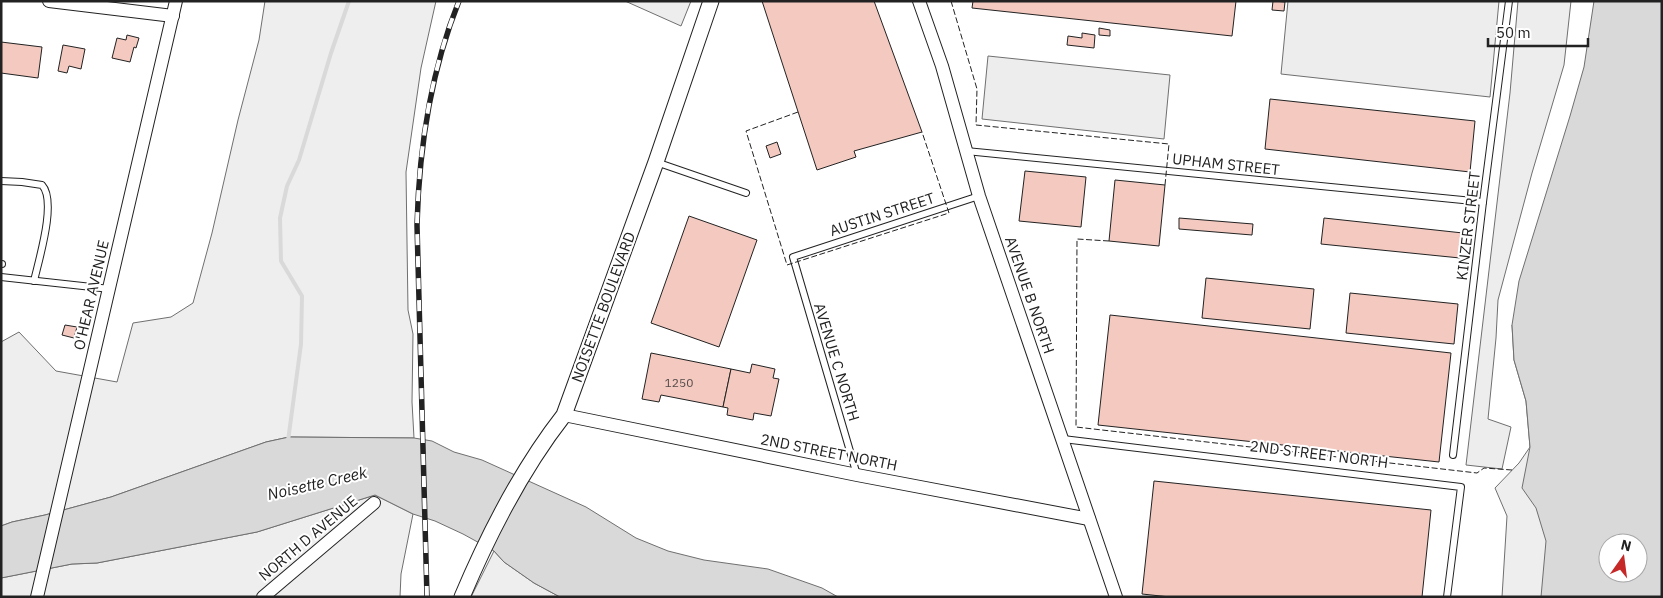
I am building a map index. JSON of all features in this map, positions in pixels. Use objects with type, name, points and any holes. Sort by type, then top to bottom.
[{"type":"street","points":[[49,1],[173,16]]},
{"type":"street","name":"O'HEAR AVENUE","points":[[37,597],[176,1]]},
{"type":"street","name":"NOISETTE BOULEVARD","points":[[462,597],[482,550],[522,475],[543,441],[564,415],[656,162],[711,1]]},
{"type":"street","name":"AVENUE B NORTH","points":[[919,1],[942,66],[979,196],[1116,597]]},
{"type":"street","name":"2ND STREET NORTH","points":[[564,415],[858,475],[1089,519]]},
{"type":"street","name":"NORTH D AVENUE","points":[[262,597],[374,503]]},
{"type":"lane","name":"KINZER STREET","points":[[1453,455],[1509,1]]},
{"type":"lane","name":"UPHAM STREET","points":[[966,151],[1483,202]]},
{"type":"lane","points":[[656,162],[746,193]]},
{"type":"lane","points":[[1,182],[22,182],[42,185],[47,190],[48,210],[34,281]]},
{"type":"lane","name":"AUSTIN STREET","points":[[793,257],[979,196]]},
{"type":"lane","name":"AVENUE C NORTH","points":[[793,257],[858,475]]},
{"type":"lane","points":[[1,277],[110,289]]},
{"type":"lane","name":"2ND STREET NORTH","points":[[1063,438],[1461,487],[1446,597]]},
{"type":"shaded area","points":[[265,1],[436,1],[421,68],[406,172],[408,310],[413,334],[412,402],[414,438],[289,437],[266,442],[111,497],[1,526],[1,342],[19,332],[56,371],[117,382],[133,323],[171,317],[193,303],[259,40]]},
{"type":"shaded area","points":[[625,1],[691,1],[681,26]]},
{"type":"shaded area","points":[[1288,1],[1499,1],[1490,97],[1281,74]]},
{"type":"shaded area","points":[[1518,1],[1571,1],[1564,65],[1532,173],[1498,300],[1488,419],[1511,427],[1502,469],[1466,465],[1510,93]]},
{"type":"shaded area","points":[[988,56],[1170,75],[1164,139],[982,119]]},
{"type":"shaded area","points":[[1512,325],[1539,360],[1562,597],[1502,597],[1507,516],[1495,488],[1519,463],[1530,447],[1526,401],[1514,360]]},
{"type":"shaded area","points":[[375,495],[413,514],[401,574],[400,597],[1,597],[1,578],[72,564],[97,563],[257,532]]},
{"type":"shaded area","points":[[494,551],[504,562],[534,583],[560,597],[471,597]]},
{"type":"water","points":[[1594,1],[1662,1],[1662,597],[1541,597],[1546,541],[1536,508],[1522,488],[1530,447],[1526,401],[1514,360],[1512,325],[1519,281],[1584,67]]},
{"type":"water","name":"Noisette Creek","points":[[289,437],[414,438],[432,441],[454,452],[482,460],[586,507],[636,538],[668,551],[704,560],[768,569],[822,588],[838,597],[560,597],[534,583],[504,562],[494,551],[463,534],[435,521],[413,514],[375,495],[257,532],[97,563],[72,564],[1,578],[1,526],[111,497],[266,442]]},
{"type":"building","points":[[762,1],[874,1],[922,132],[854,151],[856,157],[817,170]]},
{"type":"building","points":[[973,1],[1236,1],[1232,36],[972,8]]},
{"type":"building","points":[[1273,1],[1285,2],[1284,11],[1272,10]]},
{"type":"building","points":[[1099,28],[1110,30],[1110,36],[1099,35]]},
{"type":"building","points":[[1082,33],[1095,35],[1094,48],[1067,45],[1068,36],[1082,38]]},
{"type":"building","points":[[127,35],[139,38],[136,48],[134,47],[130,62],[112,58],[117,38],[126,40]]},
{"type":"building","points":[[1,42],[42,47],[38,78],[1,73]]},
{"type":"building","points":[[63,45],[85,49],[81,69],[69,66],[67,73],[58,71]]},
{"type":"building","points":[[1270,99],[1475,121],[1470,172],[1265,149]]},
{"type":"building","points":[[777,142],[781,154],[770,158],[766,146]]},
{"type":"building","points":[[1025,171],[1086,177],[1081,227],[1019,221]]},
{"type":"building","points":[[1115,180],[1165,185],[1159,246],[1109,241]]},
{"type":"building","points":[[689,216],[757,240],[719,347],[651,323]]},
{"type":"building","points":[[1179,218],[1253,224],[1252,235],[1179,229]]},
{"type":"building","points":[[1324,218],[1463,233],[1460,258],[1321,244]]},
{"type":"building","points":[[1206,278],[1314,289],[1310,329],[1202,318]]},
{"type":"building","points":[[1350,293],[1458,304],[1454,344],[1346,333]]},
{"type":"building","points":[[1110,315],[1451,353],[1439,462],[1098,425]]},
{"type":"building","points":[[65,325],[77,327],[74,338],[62,335]]},
{"type":"building","points":[[651,353],[731,369],[723,407],[661,395],[659,402],[642,399]]},
{"type":"building","points":[[752,364],[775,369],[773,378],[779,379],[771,416],[754,413],[753,420],[727,415],[728,408],[723,407],[731,369],[750,373]]},
{"type":"building","points":[[1154,481],[1431,510],[1422,597],[1170,597],[1142,594]]},
{"type":"waterway","points":[[288,441],[301,344],[302,296],[281,261],[280,218],[287,186],[299,160],[331,53],[349,1]]},
{"type":"railway","points":[[427,597],[417,225],[418,196],[420,168],[433,83],[459,1]]},
{"type":"fence","points":[[951,1],[977,89],[976,125],[1169,144],[1165,185]]},
{"type":"fence","points":[[798,112],[746,131],[787,265],[949,213],[922,132]]},
{"type":"fence","points":[[1109,241],[1077,239],[1076,427],[1477,473],[1484,468],[1512,470]]}]
